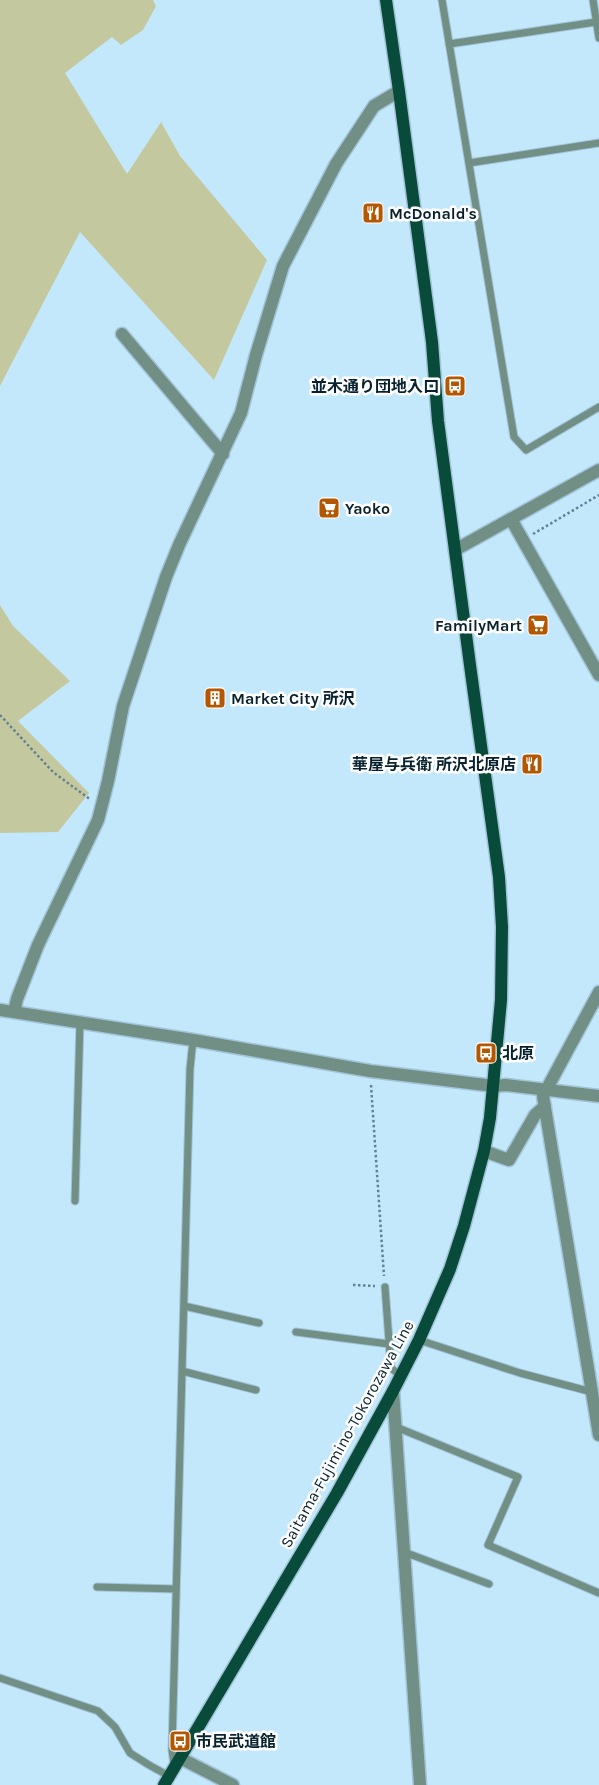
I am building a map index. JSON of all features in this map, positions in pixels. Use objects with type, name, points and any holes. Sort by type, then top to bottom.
[{"type":"main road","name":"Saitama-Fujimino-Tokorozawa Line","points":[[172,1772],[332,1502],[419,1340],[450,1269],[464,1226],[484,1151],[494,1086],[502,991],[502,907],[438,421],[432,342],[386,0]]},
{"type":"street","points":[[14,1012],[17,999],[38,945],[85,849],[102,808],[123,706],[166,577],[241,413],[282,266],[336,164],[374,106],[399,92]]},
{"type":"street","points":[[122,334],[223,454]]},
{"type":"street","points":[[455,550],[599,470]]},
{"type":"street","points":[[510,519],[599,676]]},
{"type":"street","points":[[599,992],[543,1096],[599,1435]]},
{"type":"street","points":[[0,1010],[193,1040],[370,1071],[599,1096]]},
{"type":"street","points":[[484,1151],[509,1160],[535,1115],[545,1106]]},
{"type":"street","points":[[393,1391],[420,1785]]},
{"type":"street","points":[[172,1772],[233,1785]]},
{"type":"lane","points":[[442,0],[514,437],[526,450],[599,407]]},
{"type":"lane","points":[[593,0],[599,38]]},
{"type":"lane","points":[[449,44],[596,22]]},
{"type":"lane","points":[[469,163],[599,143]]},
{"type":"lane","points":[[75,1201],[80,1022]]},
{"type":"lane","points":[[0,1678],[98,1712],[115,1727],[130,1753],[149,1766],[172,1772],[190,1069],[193,1040]]},
{"type":"lane","points":[[385,1287],[390,1368],[401,1376]]},
{"type":"lane","points":[[184,1306],[260,1323]]},
{"type":"lane","points":[[296,1332],[389,1344]]},
{"type":"lane","points":[[419,1340],[520,1373],[592,1392]]},
{"type":"lane","points":[[182,1371],[256,1390]]},
{"type":"lane","points":[[396,1427],[518,1477],[488,1545],[599,1592]]},
{"type":"lane","points":[[404,1552],[489,1584]]},
{"type":"lane","points":[[97,1587],[176,1589]]},
{"type":"path","points":[[531,536],[599,495]]},
{"type":"path","points":[[0,715],[60,778],[102,808]]},
{"type":"path","points":[[353,1285],[385,1287],[370,1071]]},
{"type":"green space","points":[[0,0],[153,0],[156,6],[143,30],[121,45],[112,37],[65,73],[127,174],[161,122],[180,156],[267,260],[214,380],[80,232],[0,386]]},
{"type":"green space","points":[[0,605],[13,626],[70,681],[18,721],[89,793],[58,832],[0,833]]},
{"type":"place","name":"McDonald's","points":[[373,213]]},
{"type":"place","name":"並木通り団地入口","points":[[455,386]]},
{"type":"place","name":"Yaoko","points":[[329,508]]},
{"type":"place","name":"FamilyMart","points":[[538,625]]},
{"type":"place","name":"Market City 所沢","points":[[215,698]]},
{"type":"place","name":"華屋与兵衛 所沢北原店","points":[[532,764]]},
{"type":"place","name":"北原","points":[[486,1053]]},
{"type":"place","name":"市民武道館","points":[[180,1741]]}]
